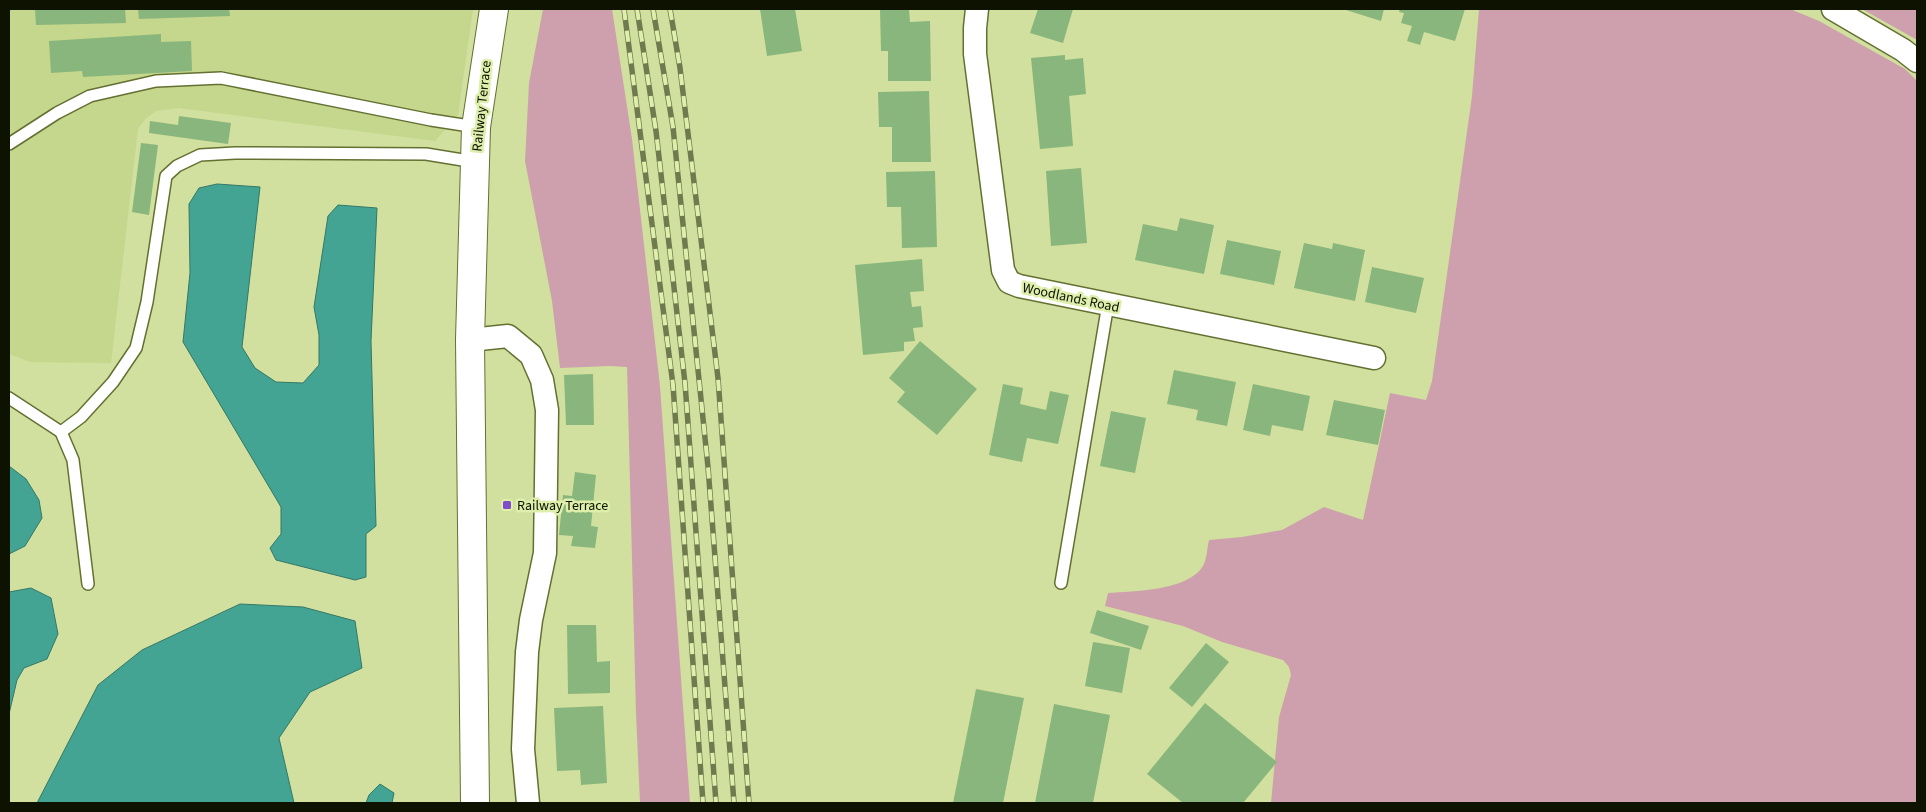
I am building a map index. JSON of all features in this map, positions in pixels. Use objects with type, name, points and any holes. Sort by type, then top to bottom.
[{"type":"street","name":"Railway Terrace","points":[[475,803],[470,340],[476,127],[494,9]]},
{"type":"street","name":"Woodlands Road","points":[[977,9],[975,54],[1003,270],[1009,282],[1019,286],[1374,358]]},
{"type":"street","points":[[1833,9],[1904,50],[1917,61]]},
{"type":"street","points":[[470,340],[508,336],[531,355],[542,380],[547,410],[544,553],[531,620],[526,661],[523,749],[528,803]]},
{"type":"lane","points":[[9,144],[57,113],[90,96],[156,81],[221,78],[431,120],[476,127]]},
{"type":"lane","points":[[61,432],[81,417],[113,382],[136,348],[147,302],[166,176],[177,166],[200,155],[235,153],[426,154],[475,162]]},
{"type":"lane","points":[[1061,583],[1108,304]]},
{"type":"lane","points":[[9,398],[61,432],[73,460],[88,584]]},
{"type":"shaded area","points":[[9,9],[473,9],[458,115],[435,141],[179,108],[156,111],[146,118],[138,129],[111,363],[30,362],[9,354]]},
{"type":"shaded area","points":[[543,9],[612,9],[632,139],[660,386],[690,803],[640,803],[627,367],[560,368],[552,301],[525,161],[529,83]]},
{"type":"shaded area","points":[[1479,9],[1790,9],[1819,21],[1905,69],[1917,81],[1917,803],[1271,803],[1279,717],[1291,675],[1289,667],[1283,660],[1222,642],[1183,626],[1105,606],[1108,593],[1145,590],[1173,585],[1196,574],[1203,566],[1209,540],[1242,537],[1282,530],[1324,507],[1363,520],[1390,393],[1426,400],[1432,381],[1472,96]]},
{"type":"shaded area","points":[[1862,9],[1917,9],[1917,40]]},
{"type":"water","points":[[217,184],[260,187],[242,347],[255,368],[276,382],[303,383],[319,365],[319,335],[314,307],[328,216],[338,205],[377,208],[371,341],[376,526],[366,534],[366,577],[355,580],[276,560],[270,548],[281,534],[281,507],[183,342],[190,273],[189,204],[199,188]]},
{"type":"water","points":[[9,466],[26,479],[39,500],[42,518],[25,546],[9,554]]},
{"type":"water","points":[[31,588],[51,598],[58,634],[47,659],[24,668],[17,680],[9,714],[9,592]]},
{"type":"water","points":[[240,604],[303,607],[355,621],[362,668],[310,692],[279,738],[294,803],[37,803],[98,685],[142,650]]},
{"type":"water","points":[[380,784],[394,793],[392,803],[366,803],[369,795]]},
{"type":"building","points":[[35,9],[125,9],[126,23],[36,25]]},
{"type":"building","points":[[138,9],[229,9],[230,16],[139,19]]},
{"type":"building","points":[[760,9],[795,9],[802,51],[767,56]]},
{"type":"building","points":[[880,9],[909,9],[910,22],[930,21],[931,81],[888,81],[888,51],[881,51]]},
{"type":"building","points":[[1038,9],[1073,9],[1063,43],[1030,33]]},
{"type":"building","points":[[1343,9],[1384,9],[1381,21]]},
{"type":"building","points":[[1400,9],[1465,9],[1455,41],[1424,32],[1420,45],[1407,41],[1412,26],[1401,23],[1404,13],[1399,12]]},
{"type":"building","points":[[161,34],[161,42],[191,41],[192,71],[83,77],[82,71],[51,73],[49,41]]},
{"type":"building","points":[[1065,55],[1065,60],[1083,58],[1086,94],[1069,96],[1073,146],[1040,149],[1031,58]]},
{"type":"building","points":[[929,91],[931,162],[892,162],[892,127],[879,127],[878,92]]},
{"type":"building","points":[[179,116],[231,123],[228,144],[149,133],[150,121],[178,125]]},
{"type":"building","points":[[141,143],[158,145],[149,215],[132,212]]},
{"type":"building","points":[[1081,168],[1087,243],[1051,246],[1046,171]]},
{"type":"building","points":[[935,171],[937,247],[902,248],[901,207],[887,207],[886,172]]},
{"type":"building","points":[[1180,218],[1214,225],[1204,274],[1135,260],[1143,224],[1177,231]]},
{"type":"building","points":[[1227,240],[1281,251],[1274,285],[1220,274]]},
{"type":"building","points":[[1304,243],[1332,249],[1333,243],[1365,250],[1355,301],[1294,288]]},
{"type":"building","points":[[922,259],[924,291],[910,292],[912,307],[921,306],[923,327],[913,328],[915,341],[904,342],[904,351],[863,355],[855,265]]},
{"type":"building","points":[[1372,267],[1424,278],[1416,313],[1365,302]]},
{"type":"building","points":[[920,341],[977,389],[937,435],[897,402],[905,392],[889,378]]},
{"type":"building","points":[[1174,370],[1236,382],[1227,426],[1196,420],[1198,410],[1167,404]]},
{"type":"building","points":[[593,374],[594,425],[566,425],[564,375]]},
{"type":"building","points":[[1003,384],[1023,388],[1020,404],[1046,410],[1050,391],[1069,395],[1058,444],[1027,438],[1022,462],[989,455]]},
{"type":"building","points":[[1253,384],[1310,396],[1303,431],[1272,425],[1270,436],[1243,430]]},
{"type":"building","points":[[1334,400],[1385,410],[1378,445],[1326,435]]},
{"type":"building","points":[[1111,411],[1146,418],[1135,473],[1100,466]]},
{"type":"building","points":[[575,472],[596,475],[591,526],[598,527],[595,548],[571,546],[573,536],[559,535],[563,495],[572,496]]},
{"type":"building","points":[[1097,610],[1149,626],[1141,650],[1090,633]]},
{"type":"building","points":[[567,625],[596,625],[597,662],[610,661],[610,693],[568,694]]},
{"type":"building","points":[[1093,642],[1130,648],[1122,693],[1085,686]]},
{"type":"building","points":[[1206,643],[1229,662],[1192,707],[1169,688]]},
{"type":"building","points":[[976,689],[1024,698],[1003,803],[953,803]]},
{"type":"building","points":[[1205,703],[1277,762],[1243,803],[1183,803],[1147,774]]},
{"type":"building","points":[[1054,704],[1110,715],[1093,803],[1035,803]]},
{"type":"building","points":[[603,706],[607,783],[581,785],[580,770],[557,771],[554,708]]},
{"type":"railway","points":[[624,9],[673,385],[703,803]]},
{"type":"railway","points":[[637,9],[656,131],[685,383],[716,803]]},
{"type":"railway","points":[[653,9],[673,127],[708,467],[734,803]]},
{"type":"railway","points":[[670,9],[680,68],[718,378],[749,803]]},
{"type":"place","name":"Railway Terrace","points":[[507,505]]}]
